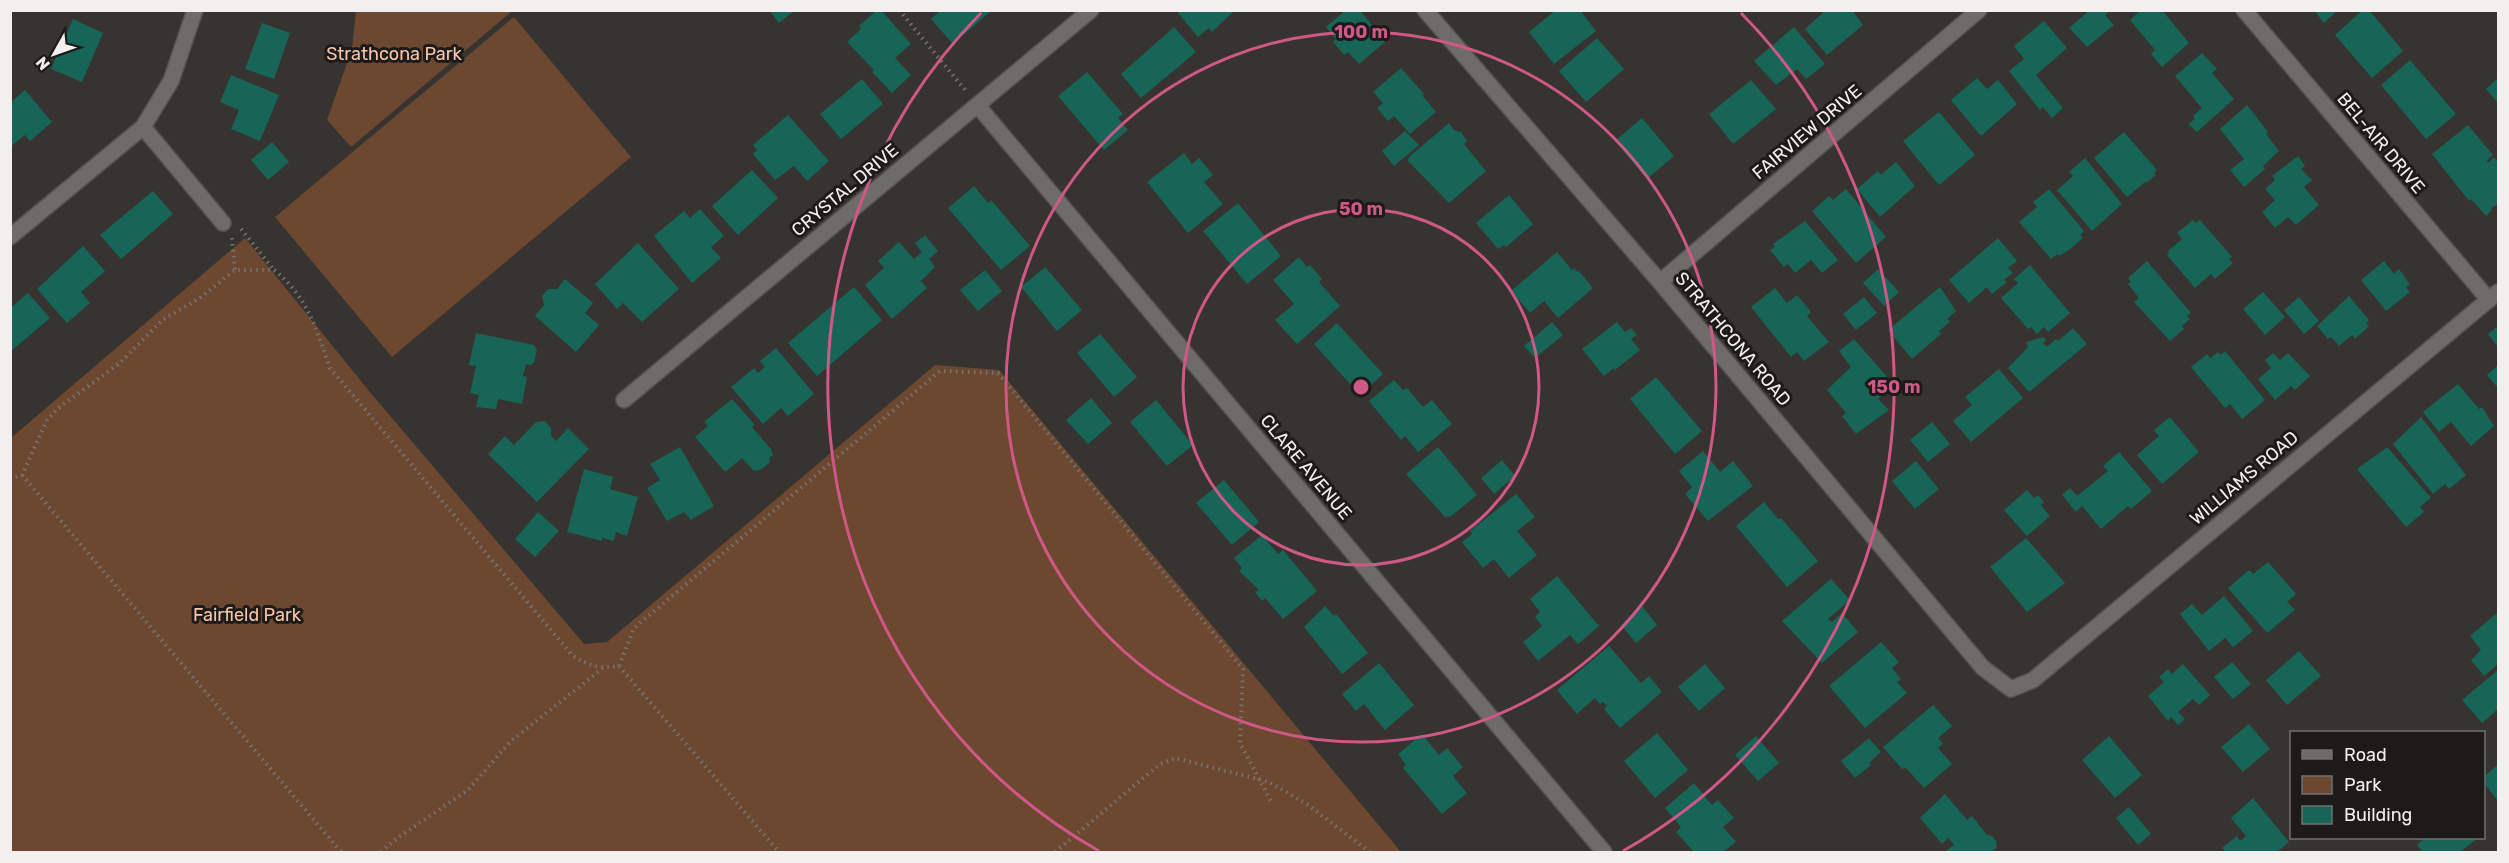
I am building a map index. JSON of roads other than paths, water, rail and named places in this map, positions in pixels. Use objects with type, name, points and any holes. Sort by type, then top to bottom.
[{"type":"street","points":[[10,237],[143,127],[171,81],[195,10]]},
{"type":"street","name":"CRYSTAL DRIVE","points":[[624,400],[1091,10]]},
{"type":"street","name":"STRATHCONA ROAD","points":[[1425,10],[1660,282],[1983,668],[2012,689]]},
{"type":"street","name":"FAIRVIEW DRIVE","points":[[1660,282],[1979,10]]},
{"type":"street","name":"BEL-AIR DRIVE","points":[[2244,10],[2494,296]]},
{"type":"street","name":"CLARE AVENUE","points":[[978,106],[1604,852]]},
{"type":"street","points":[[143,127],[223,223]]},
{"type":"street","name":"WILLIAMS ROAD","points":[[2012,689],[2033,680],[2494,296]]},
{"type":"park label","name":"Strathcona Park","points":[[394,54]]},
{"type":"park label","name":"Fairfield Park","points":[[247,615]]}]
